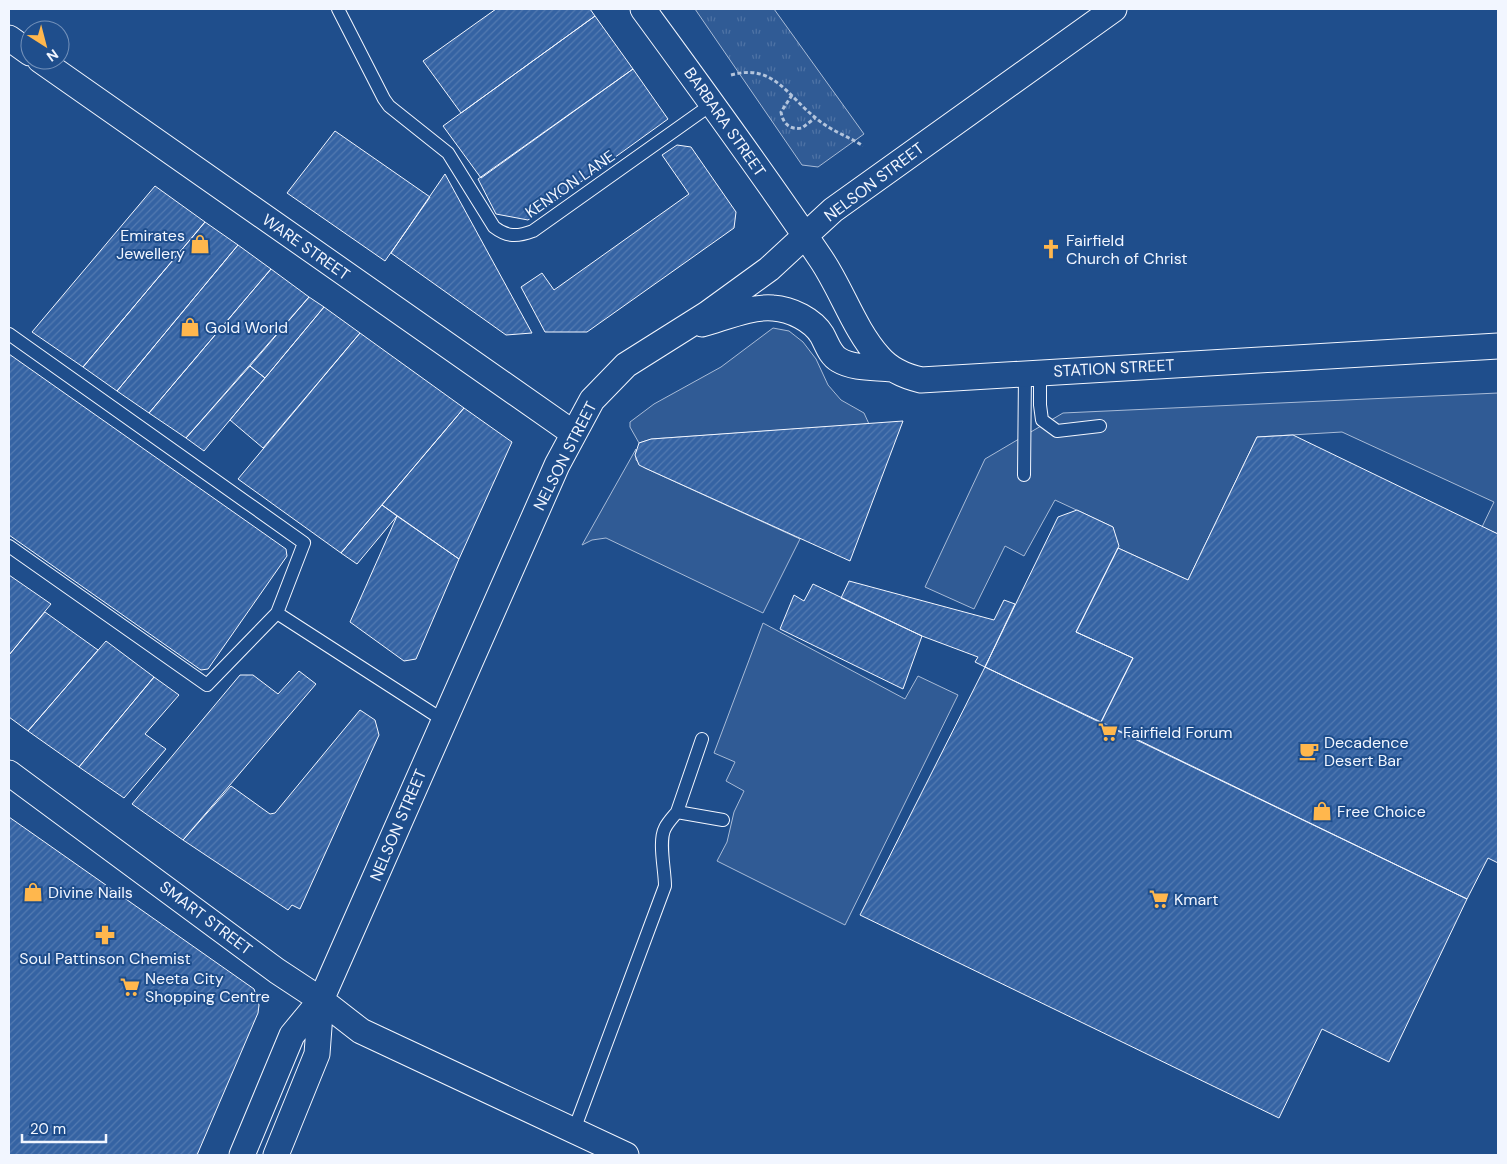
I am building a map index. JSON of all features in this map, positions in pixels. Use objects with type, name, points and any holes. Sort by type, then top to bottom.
[{"type":"street","name":"BARBARA STREET","points":[[643,9],[805,236]]},
{"type":"street","name":"NELSON STREET","points":[[242,1155],[292,1035],[321,1000],[443,720],[573,433],[592,400],[626,365],[684,329],[769,270],[833,210],[1114,9]]},
{"type":"street","points":[[9,38],[20,46]]},
{"type":"street","name":"WARE STREET","points":[[54,70],[573,433]]},
{"type":"street","name":"STATION STREET","points":[[805,236],[835,279],[866,341],[879,358],[904,376],[921,380],[1498,346]]},
{"type":"street","points":[[684,329],[755,310],[773,308],[796,313],[809,323],[821,334],[830,351],[839,360],[853,366],[892,369]]},
{"type":"street","name":"SMART STREET","points":[[9,772],[277,971],[321,1000],[361,1030],[626,1155]]},
{"type":"street","name":"NELSON STREET","points":[[276,1155],[318,1054],[321,1000]]},
{"type":"lane","name":"KENYON LANE","points":[[338,9],[389,106],[448,153],[494,227],[502,233],[512,236],[533,231],[712,104]]},
{"type":"lane","points":[[9,334],[304,543],[277,613],[207,685],[9,546]]},
{"type":"lane","points":[[1032,373],[1042,420],[1058,431],[1100,426]]},
{"type":"lane","points":[[1025,472],[1032,373]]},
{"type":"lane","points":[[277,613],[443,720]]},
{"type":"lane","points":[[574,1130],[665,886],[665,863],[660,846],[664,828],[677,812],[702,739]]},
{"type":"lane","points":[[677,812],[722,820]]},
{"type":"path","points":[[731,75],[745,71],[773,78],[815,118],[835,132],[863,146]]},
{"type":"path","points":[[792,95],[781,112],[786,124],[790,128],[802,128],[815,118]]},
{"type":"green space","points":[[695,9],[774,9],[864,134],[818,167],[802,165]]},
{"type":"shaded area","points":[[773,328],[789,331],[803,342],[816,359],[828,385],[841,400],[864,413],[869,424],[652,439],[639,443],[630,427],[630,422],[654,404],[721,367]]},
{"type":"shaded area","points":[[1498,393],[1498,534],[1482,527],[1494,502],[1342,432],[1257,437],[1188,580],[1118,548],[1113,527],[1055,500],[1024,556],[1005,546],[974,609],[925,587],[985,459],[1063,413]]},
{"type":"shaded area","points":[[636,449],[636,460],[645,468],[800,539],[763,613],[606,538],[592,540],[582,545]]},
{"type":"shaded area","points":[[763,623],[905,699],[918,676],[958,695],[845,925],[717,861],[727,842],[734,812],[744,791],[726,781],[735,762],[714,753]]},
{"type":"building","points":[[496,9],[590,9],[595,16],[461,113],[423,61]]},
{"type":"building","points":[[595,16],[633,69],[481,178],[443,126]]},
{"type":"building","points":[[633,69],[668,119],[528,220],[496,214],[478,179]]},
{"type":"building","points":[[335,131],[430,197],[385,261],[287,193]]},
{"type":"building","points":[[677,145],[691,147],[736,212],[734,228],[587,332],[545,332],[521,287],[542,273],[554,290],[689,194],[662,155]]},
{"type":"building","points":[[445,174],[532,333],[506,335],[391,253]]},
{"type":"building","points":[[155,186],[205,222],[83,367],[32,332]]},
{"type":"building","points":[[205,222],[238,245],[117,391],[83,367]]},
{"type":"building","points":[[238,245],[271,269],[149,413],[117,391]]},
{"type":"building","points":[[271,269],[309,297],[186,438],[149,413]]},
{"type":"building","points":[[309,297],[324,307],[265,378],[250,366]]},
{"type":"building","points":[[324,307],[360,333],[263,448],[230,420]]},
{"type":"building","points":[[360,333],[464,408],[341,553],[238,479]]},
{"type":"building","points":[[9,354],[286,549],[287,556],[208,669],[201,670],[9,535]]},
{"type":"building","points":[[250,366],[265,378],[204,451],[186,438]]},
{"type":"building","points":[[464,408],[512,442],[459,559],[382,505]]},
{"type":"building","points":[[903,421],[850,561],[645,468],[639,465],[635,455],[639,443],[651,439]]},
{"type":"building","points":[[1293,435],[1498,534],[1498,863],[1488,858],[1467,899],[1101,722],[1133,658],[1076,632],[1118,548],[1188,580],[1257,437]]},
{"type":"building","points":[[382,505],[397,516],[357,564],[341,553]]},
{"type":"building","points":[[1077,510],[1113,527],[1119,546],[1076,632],[1133,658],[1101,722],[985,667],[1058,517]]},
{"type":"building","points":[[397,516],[459,559],[416,659],[404,661],[350,622]]},
{"type":"building","points":[[9,575],[51,604],[9,655]]},
{"type":"building","points":[[849,581],[994,620],[1004,600],[1015,604],[985,667],[975,662],[978,657],[922,636],[841,598]]},
{"type":"building","points":[[813,584],[922,636],[903,689],[780,629],[794,595],[804,601]]},
{"type":"building","points":[[45,612],[98,650],[28,731],[9,717],[9,655]]},
{"type":"building","points":[[106,641],[154,677],[79,767],[28,731]]},
{"type":"building","points":[[985,667],[1467,899],[1389,1062],[1322,1029],[1279,1118],[860,915]]},
{"type":"building","points":[[299,671],[316,684],[183,840],[132,804],[240,675],[253,675],[278,694]]},
{"type":"building","points":[[154,677],[179,695],[145,734],[166,749],[124,798],[79,767]]},
{"type":"building","points":[[360,710],[375,720],[379,735],[300,909],[292,905],[288,910],[183,840],[231,786],[270,814],[275,813]]},
{"type":"building","name":"Neeta City Shopping Centre","points":[[9,817],[254,989],[259,1005],[258,1013],[197,1155],[9,1155]]},
{"type":"place","name":"Emirates Jewellery","points":[[200,244]]},
{"type":"place","name":"Fairfield Church of Christ","points":[[1051,249]]},
{"type":"place","name":"Gold World","points":[[190,327]]},
{"type":"place","name":"Fairfield Forum","points":[[1108,732]]},
{"type":"place","name":"Decadence Desert Bar","points":[[1309,751]]},
{"type":"place","name":"Free Choice","points":[[1322,811]]},
{"type":"place","name":"Divine Nails","points":[[33,892]]},
{"type":"place","name":"Kmart","points":[[1159,899]]},
{"type":"place","name":"Soul Pattinson Chemist","points":[[105,935]]},
{"type":"place","name":"Neeta City Shopping Centre","points":[[130,987]]}]
